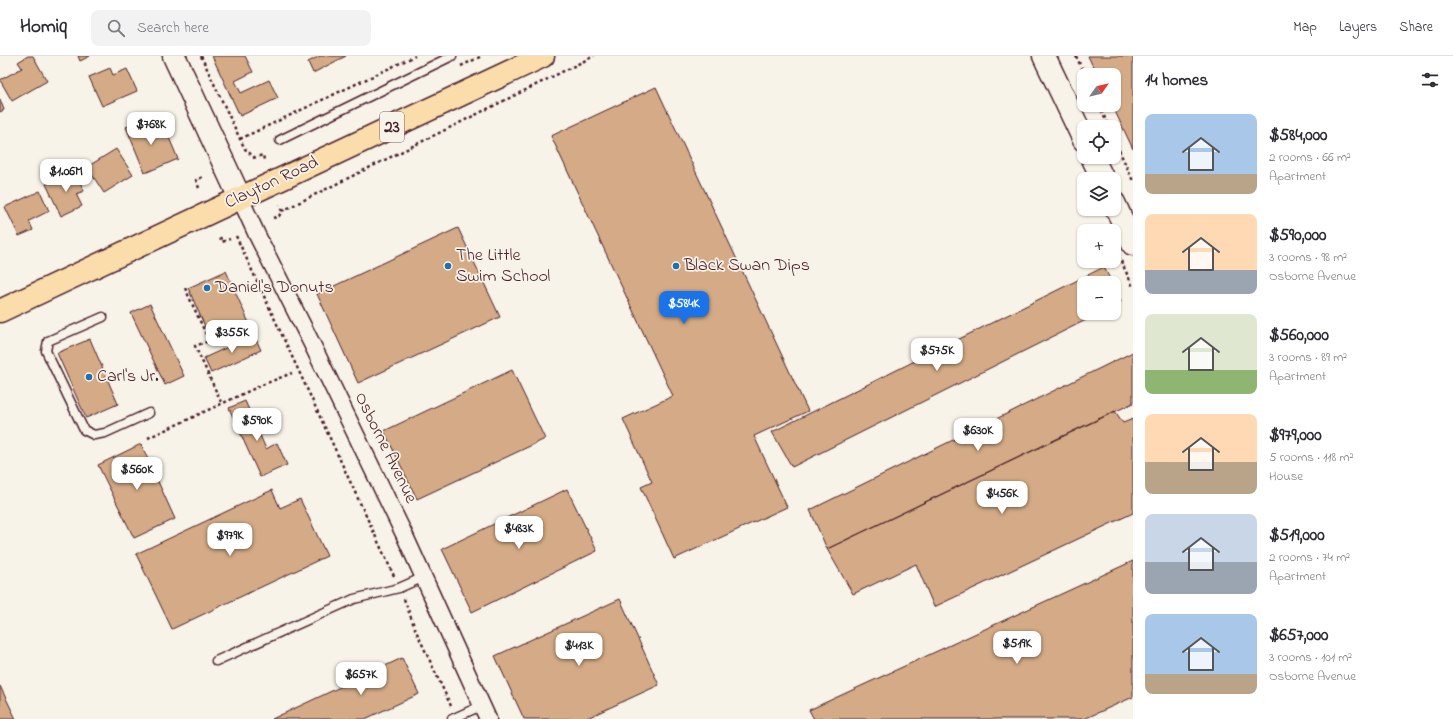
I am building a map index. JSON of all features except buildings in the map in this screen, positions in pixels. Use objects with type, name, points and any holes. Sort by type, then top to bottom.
[{"type":"main road","points":[[174,56],[240,198]]},
{"type":"main road","name":"Clayton Road","points":[[0,311],[543,56]]},
{"type":"main road","points":[[1044,56],[1077,125]]},
{"type":"main road","points":[[1117,216],[1127,252]]},
{"type":"street","name":"Osborne Avenue","points":[[240,198],[351,423],[485,712]]},
{"type":"lane","name":"Clayton Road","points":[[280,140],[452,56]]},
{"type":"lane","points":[[103,317],[48,340],[46,351],[84,430],[94,435],[105,433],[149,413]]},
{"type":"lane","points":[[216,661],[354,599],[399,588],[424,578]]},
{"type":"lane","points":[[454,718],[485,712]]},
{"type":"path","points":[[201,56],[245,148],[254,158],[263,155],[264,160]]},
{"type":"path","points":[[240,139],[415,56]]},
{"type":"path","points":[[273,218],[278,216],[282,211],[594,56]]},
{"type":"path","points":[[1076,56],[1082,68]]},
{"type":"path","points":[[1121,154],[1133,181]]},
{"type":"path","points":[[199,188],[196,180],[203,177]]},
{"type":"path","points":[[279,205],[282,211]]},
{"type":"path","points":[[236,236],[399,588],[454,718]]},
{"type":"path","points":[[220,237],[222,242],[230,239]]},
{"type":"path","points":[[1127,252],[1133,287]]},
{"type":"path","points":[[185,288],[209,341],[195,346],[222,404]]},
{"type":"path","points":[[148,438],[292,373]]},
{"type":"place","name":"The Little Swim School","points":[[448,266]]},
{"type":"place","name":"Black Swan Dips","points":[[676,266]]},
{"type":"place","name":"Daniel's Donuts","points":[[207,288]]},
{"type":"place","name":"Carl's Jr.","points":[[89,377]]}]
